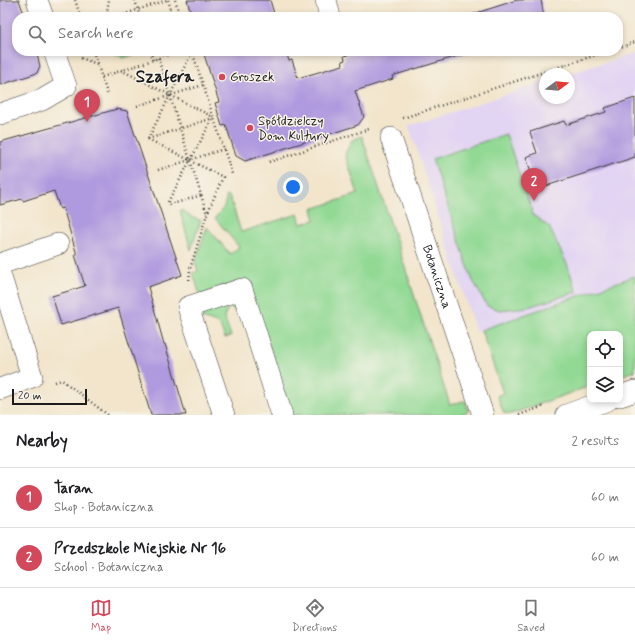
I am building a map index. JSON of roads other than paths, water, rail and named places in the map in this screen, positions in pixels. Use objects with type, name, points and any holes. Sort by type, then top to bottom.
[{"type":"street","points":[[37,0],[41,12]]},
{"type":"street","points":[[326,0],[329,12]]},
{"type":"street","points":[[0,114],[42,100],[66,86],[56,56]]},
{"type":"street","name":"Botaniczna","points":[[382,132],[483,415]]},
{"type":"street","points":[[0,264],[58,244]]},
{"type":"street","points":[[0,274],[32,377],[0,389]]},
{"type":"street","points":[[224,415],[188,307],[242,289],[282,415]]},
{"type":"street","points":[[623,395],[635,391]]},
{"type":"street","points":[[566,415],[600,403]]},
{"type":"place","name":"Groszek","points":[[222,77]]},
{"type":"place","name":"Taran","points":[[87,122]]},
{"type":"place","name":"Spółdzielczy Dom Kultury","points":[[250,128]]},
{"type":"place","name":"Przedszkole Miejskie Nr 16","points":[[534,201]]},
{"type":"district","name":"Szafera","points":[[165,77]]}]
